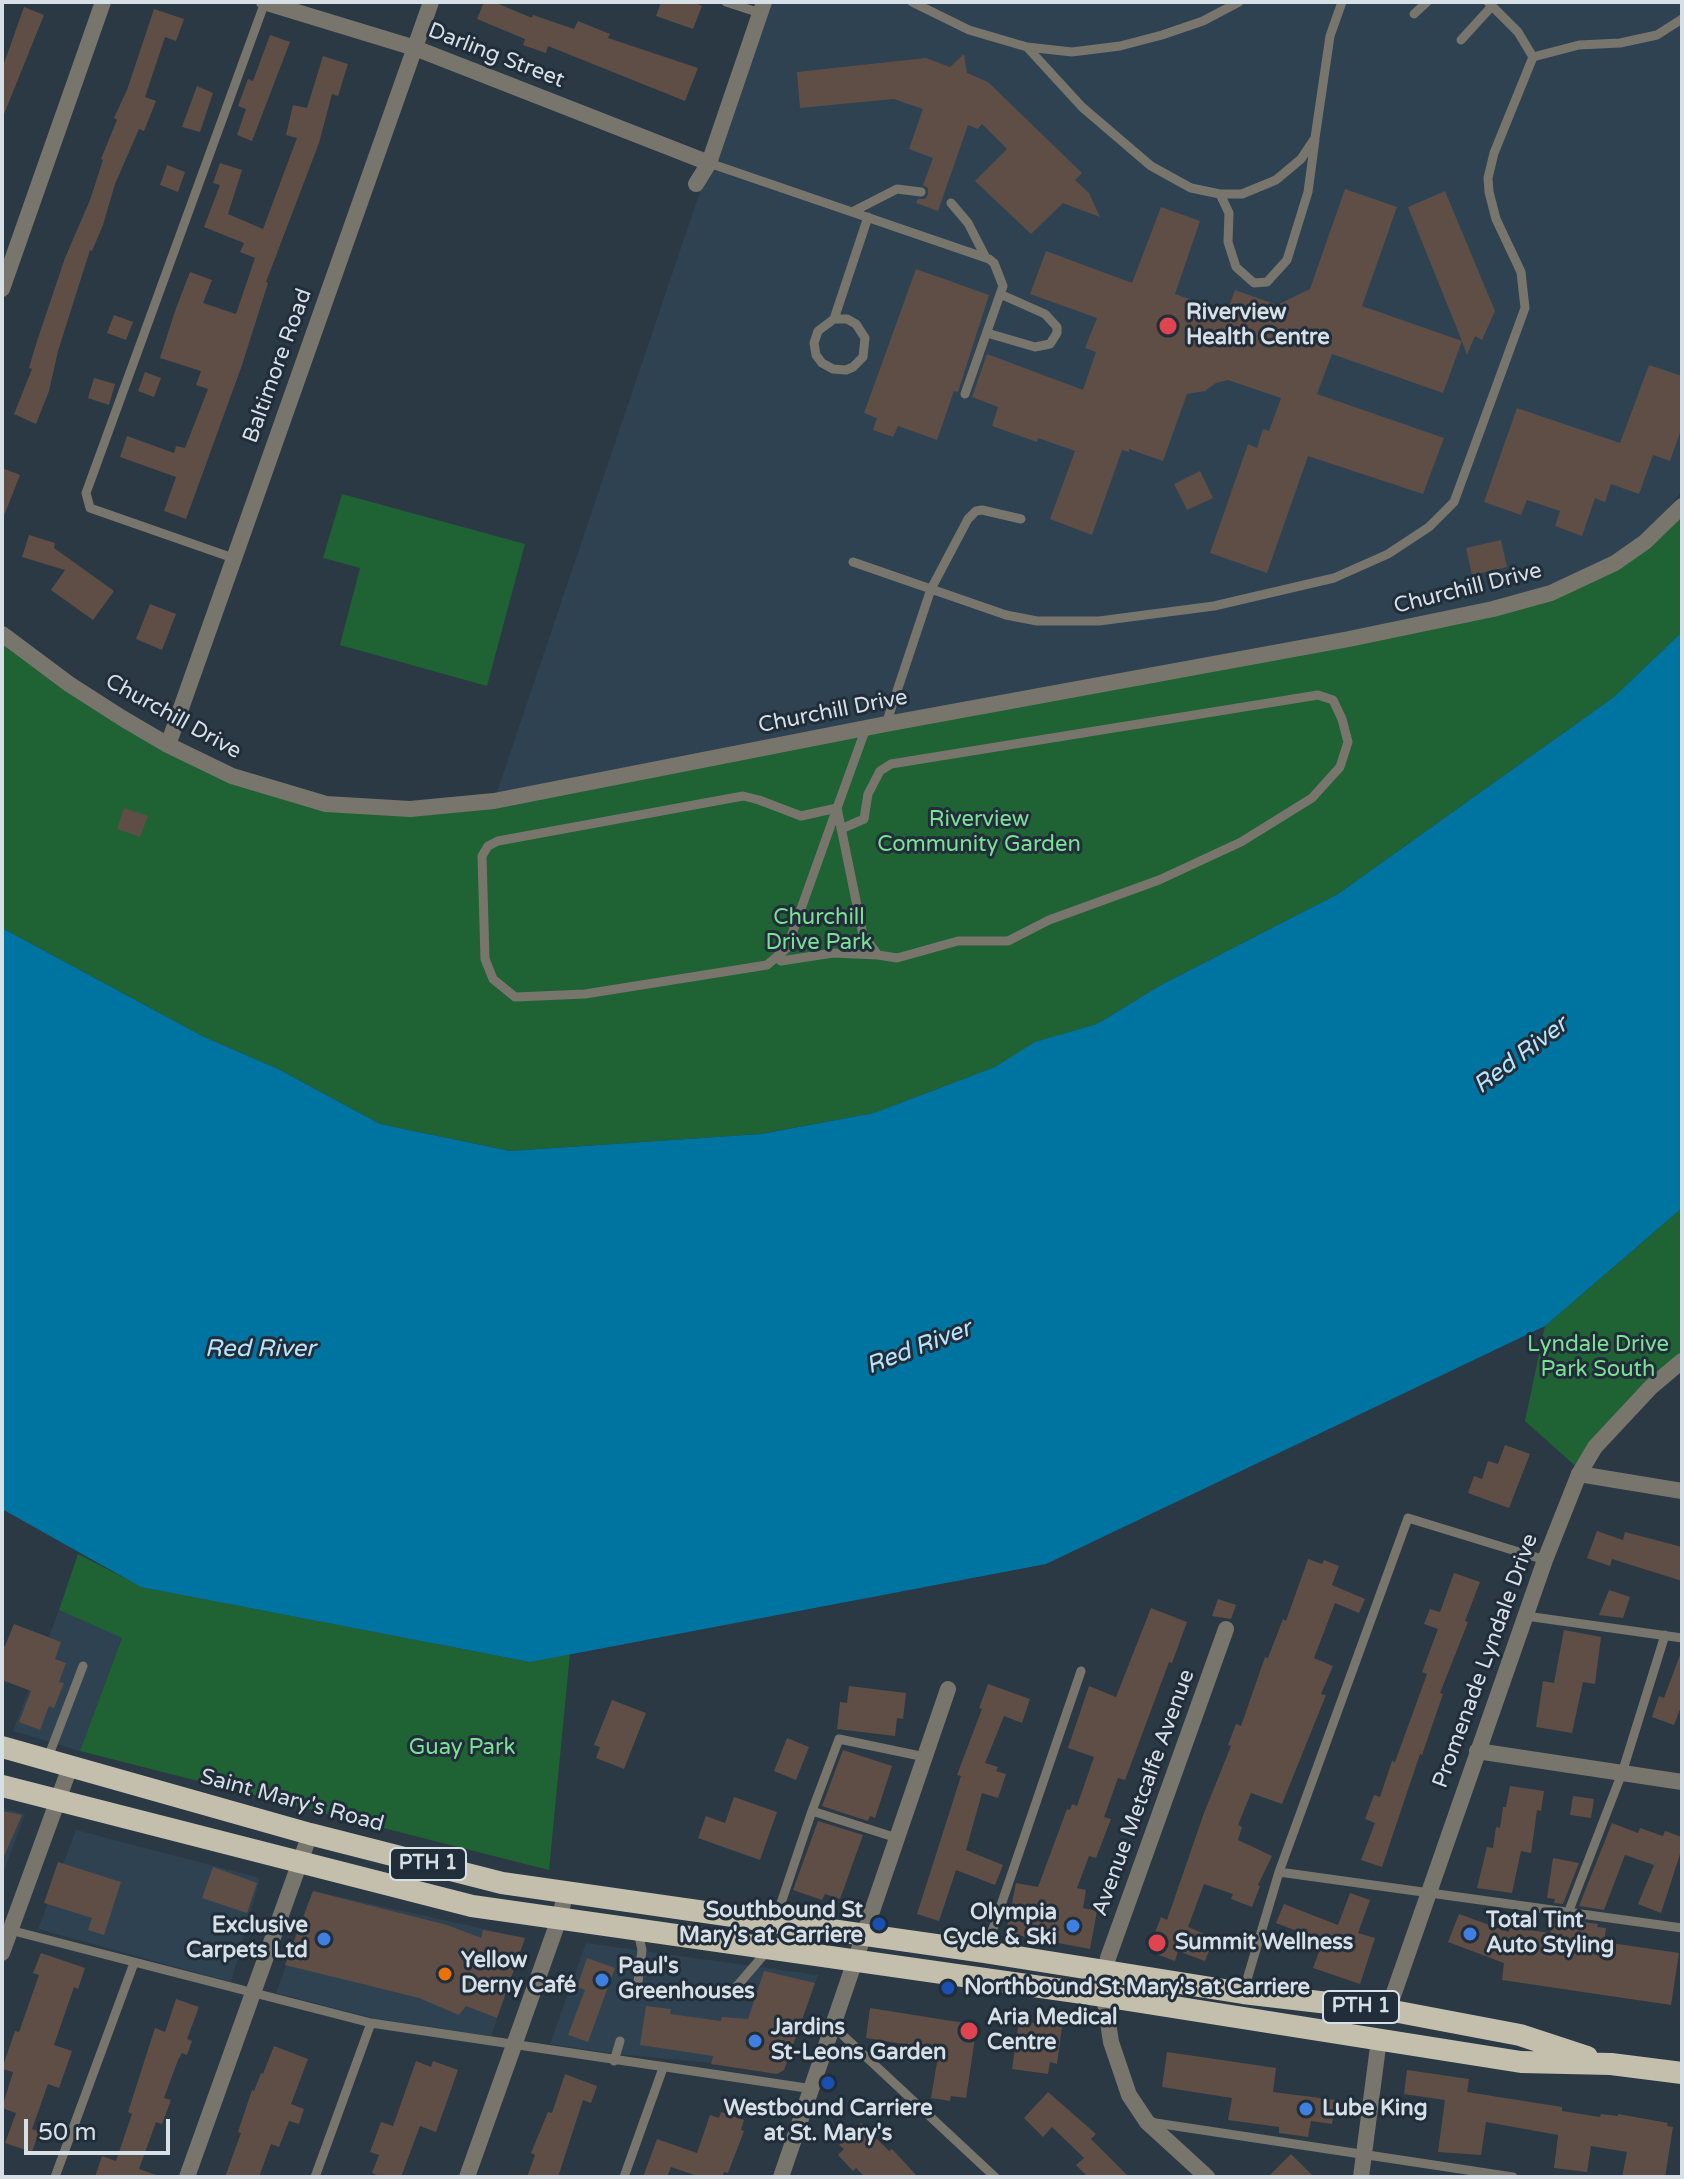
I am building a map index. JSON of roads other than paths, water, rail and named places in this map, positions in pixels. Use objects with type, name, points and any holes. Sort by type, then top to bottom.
[{"type":"highway","name":"Saint Mary's Road","points":[[2,1747],[310,1834],[481,1878],[1243,1993],[1388,2010],[1520,2035],[1611,2064]]},
{"type":"highway","name":"Saint Mary's Road","points":[[2,1786],[443,1900],[1104,1996],[1521,2062],[1611,2064],[1682,2073]]},
{"type":"highway","points":[[1104,1996],[1105,1972]]},
{"type":"highway","points":[[1379,2039],[1388,2010]]},
{"type":"street","points":[[2,289],[103,2]]},
{"type":"street","name":"Darling Street","points":[[265,2],[415,48],[709,163]]},
{"type":"street","name":"Baltimore Road","points":[[168,745],[431,2]]},
{"type":"street","points":[[696,184],[709,163],[762,8]]},
{"type":"street","name":"Churchill Drive","points":[[2,634],[69,684],[168,745],[232,776],[326,804],[410,809],[494,801],[886,724],[1349,639],[1536,597],[1615,563],[1645,542],[1682,506]]},
{"type":"street","name":"Promenade Lyndale Drive","points":[[1388,2010],[1545,1560],[1579,1474],[1595,1447],[1651,1387],[1682,1361]]},
{"type":"street","points":[[1579,1474],[1682,1491]]},
{"type":"street","name":"Avenue Metcalfe Avenue","points":[[1105,1972],[1226,1629]]},
{"type":"street","points":[[781,2177],[948,1689]]},
{"type":"street","points":[[1477,1751],[1682,1782]]},
{"type":"street","points":[[2,1953],[6,1930],[70,1767]]},
{"type":"street","points":[[187,2177],[310,1834]]},
{"type":"street","points":[[467,2177],[566,1892]]},
{"type":"street","points":[[1104,1996],[1118,2070],[1129,2095],[1147,2122],[1207,2177]]},
{"type":"street","points":[[1361,2177],[1379,2039]]},
{"type":"lane","points":[[233,558],[90,508],[86,493],[265,2]]},
{"type":"lane","points":[[726,2],[762,8]]},
{"type":"lane","points":[[912,2],[969,30],[1027,47],[1072,52],[1120,46],[1203,21],[1239,2]]},
{"type":"lane","points":[[1220,194],[1229,213],[1228,242],[1236,267],[1254,283],[1267,282],[1287,260],[1308,192],[1330,36],[1342,2]]},
{"type":"lane","points":[[1414,14],[1427,2]]},
{"type":"lane","points":[[1461,40],[1490,4],[1518,32],[1533,57]]},
{"type":"lane","points":[[1533,57],[1579,45],[1620,43],[1657,35],[1682,19]]},
{"type":"lane","points":[[1027,47],[1082,107],[1142,160],[1191,188],[1220,194],[1242,194],[1276,180],[1301,159],[1315,138]]},
{"type":"lane","points":[[853,562],[1006,615],[1037,621],[1099,621],[1214,606],[1334,578],[1404,545],[1441,517],[1454,502],[1525,308],[1521,272],[1496,219],[1488,178],[1494,153],[1533,57]]},
{"type":"lane","points":[[709,163],[986,258]]},
{"type":"lane","points":[[852,212],[897,189],[921,192]]},
{"type":"lane","points":[[951,203],[968,223],[986,258],[998,269],[1003,286],[965,394]]},
{"type":"lane","points":[[834,319],[868,217]]},
{"type":"lane","points":[[987,333],[1035,347],[1050,344],[1057,333],[1057,327],[1045,314],[1000,294]]},
{"type":"lane","points":[[843,318],[856,324],[865,338],[863,357],[846,370],[827,367],[818,359],[814,348],[818,331],[834,319],[843,318]]},
{"type":"lane","points":[[886,724],[931,589],[968,519],[976,511],[992,510],[1021,519]]},
{"type":"lane","points":[[777,957],[781,961],[833,953],[897,958],[958,941],[1008,941],[1049,920],[1159,880],[1241,842],[1312,798],[1340,767],[1348,742],[1333,700],[1318,695],[891,764],[880,771],[868,794],[864,819],[841,829]]},
{"type":"lane","points":[[837,808],[801,816],[743,796],[498,841],[488,846],[482,856],[485,959],[493,979],[515,997],[585,994],[767,965],[787,948],[866,728]]},
{"type":"lane","points":[[837,808],[863,935],[878,955]]},
{"type":"lane","points":[[1243,1993],[1279,1872],[1408,1518],[1545,1560]]},
{"type":"lane","points":[[1526,1616],[1682,1638]]},
{"type":"lane","points":[[1568,1913],[1622,1773],[1665,1635]]},
{"type":"lane","points":[[47,1761],[83,1666]]},
{"type":"lane","points":[[985,1952],[1081,1671]]},
{"type":"lane","points":[[775,1922],[839,1739],[925,1757]]},
{"type":"lane","points":[[812,1811],[897,1838]]},
{"type":"lane","points":[[1279,1872],[1682,1928]]},
{"type":"lane","points":[[637,1929],[642,1950],[638,1982]]},
{"type":"lane","points":[[6,1930],[371,2023],[813,2089]]},
{"type":"lane","points":[[731,1993],[769,1949]]},
{"type":"lane","points":[[55,2177],[134,1963]]},
{"type":"lane","points":[[315,2177],[371,2023]]},
{"type":"lane","points":[[834,2027],[995,2177]]},
{"type":"lane","points":[[614,2061],[620,2041]]},
{"type":"lane","points":[[624,2177],[663,2068]]},
{"type":"lane","points":[[1147,2122],[1513,2177]]},
{"type":"water","name":"Red River","points":[[1682,632],[1682,1208],[1545,1326],[1046,1564],[530,1662],[141,1587],[2,1509],[2,928],[202,1036],[278,1069],[380,1124],[510,1151],[761,1134],[874,1113],[995,1067],[1035,1042],[1097,1024],[1161,985],[1338,894],[1614,697]]},
{"type":"place","name":"Riverview Health Centre","points":[[1168,326]]},
{"type":"place","name":"Southbound St Mary's at Carriere","points":[[879,1924]]},
{"type":"place","name":"Olympia Cycle & Ski","points":[[1073,1926]]},
{"type":"place","name":"Total Tint Auto Styling","points":[[1470,1934]]},
{"type":"place","name":"Exclusive Carpets Ltd","points":[[324,1939]]},
{"type":"place","name":"Summit Wellness","points":[[1157,1943]]},
{"type":"place","name":"Yellow Derny Café","points":[[445,1974]]},
{"type":"place","name":"Paul's Greenhouses","points":[[602,1980]]},
{"type":"place","name":"Northbound St Mary's at Carriere","points":[[948,1988]]},
{"type":"place","name":"Aria Medical Centre","points":[[969,2031]]},
{"type":"place","name":"Jardins St-Leons Garden","points":[[755,2041]]},
{"type":"place","name":"Westbound Carriere at St. Mary's","points":[[828,2083]]},
{"type":"place","name":"Lube King","points":[[1306,2109]]},
{"type":"park label","name":"Riverview Community Garden","points":[[979,832]]},
{"type":"park label","name":"Churchill Drive Park","points":[[819,930]]},
{"type":"park label","name":"Lyndale Drive Park South","points":[[1598,1358]]},
{"type":"park label","name":"Guay Park","points":[[462,1748]]}]
